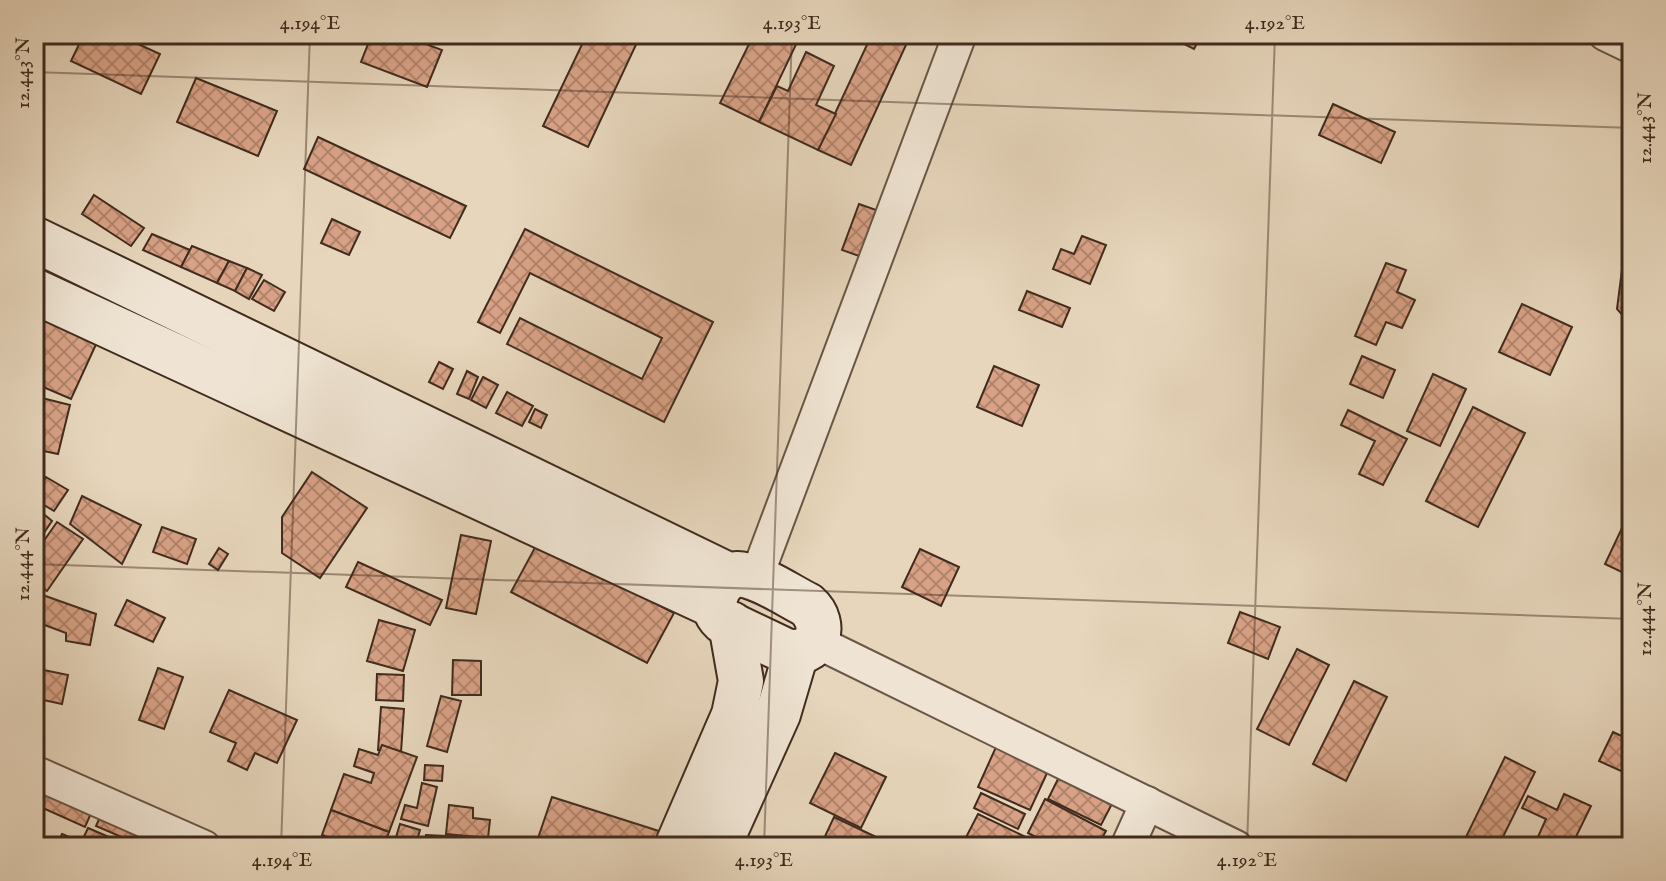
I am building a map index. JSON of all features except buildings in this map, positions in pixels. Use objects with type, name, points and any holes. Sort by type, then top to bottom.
[{"type":"main road","points":[[34,239],[733,596],[786,651],[806,647]]},
{"type":"main road","points":[[34,291],[733,596]]},
{"type":"main road","points":[[677,847],[734,715],[741,681],[733,596]]},
{"type":"main road","points":[[718,847],[806,647]]},
{"type":"street","points":[[733,596],[960,34]]},
{"type":"street","points":[[1605,34],[1632,47]]},
{"type":"street","points":[[806,647],[1236,847]]},
{"type":"street","points":[[34,772],[204,847]]},
{"type":"street","points":[[1127,847],[1147,803]]}]
